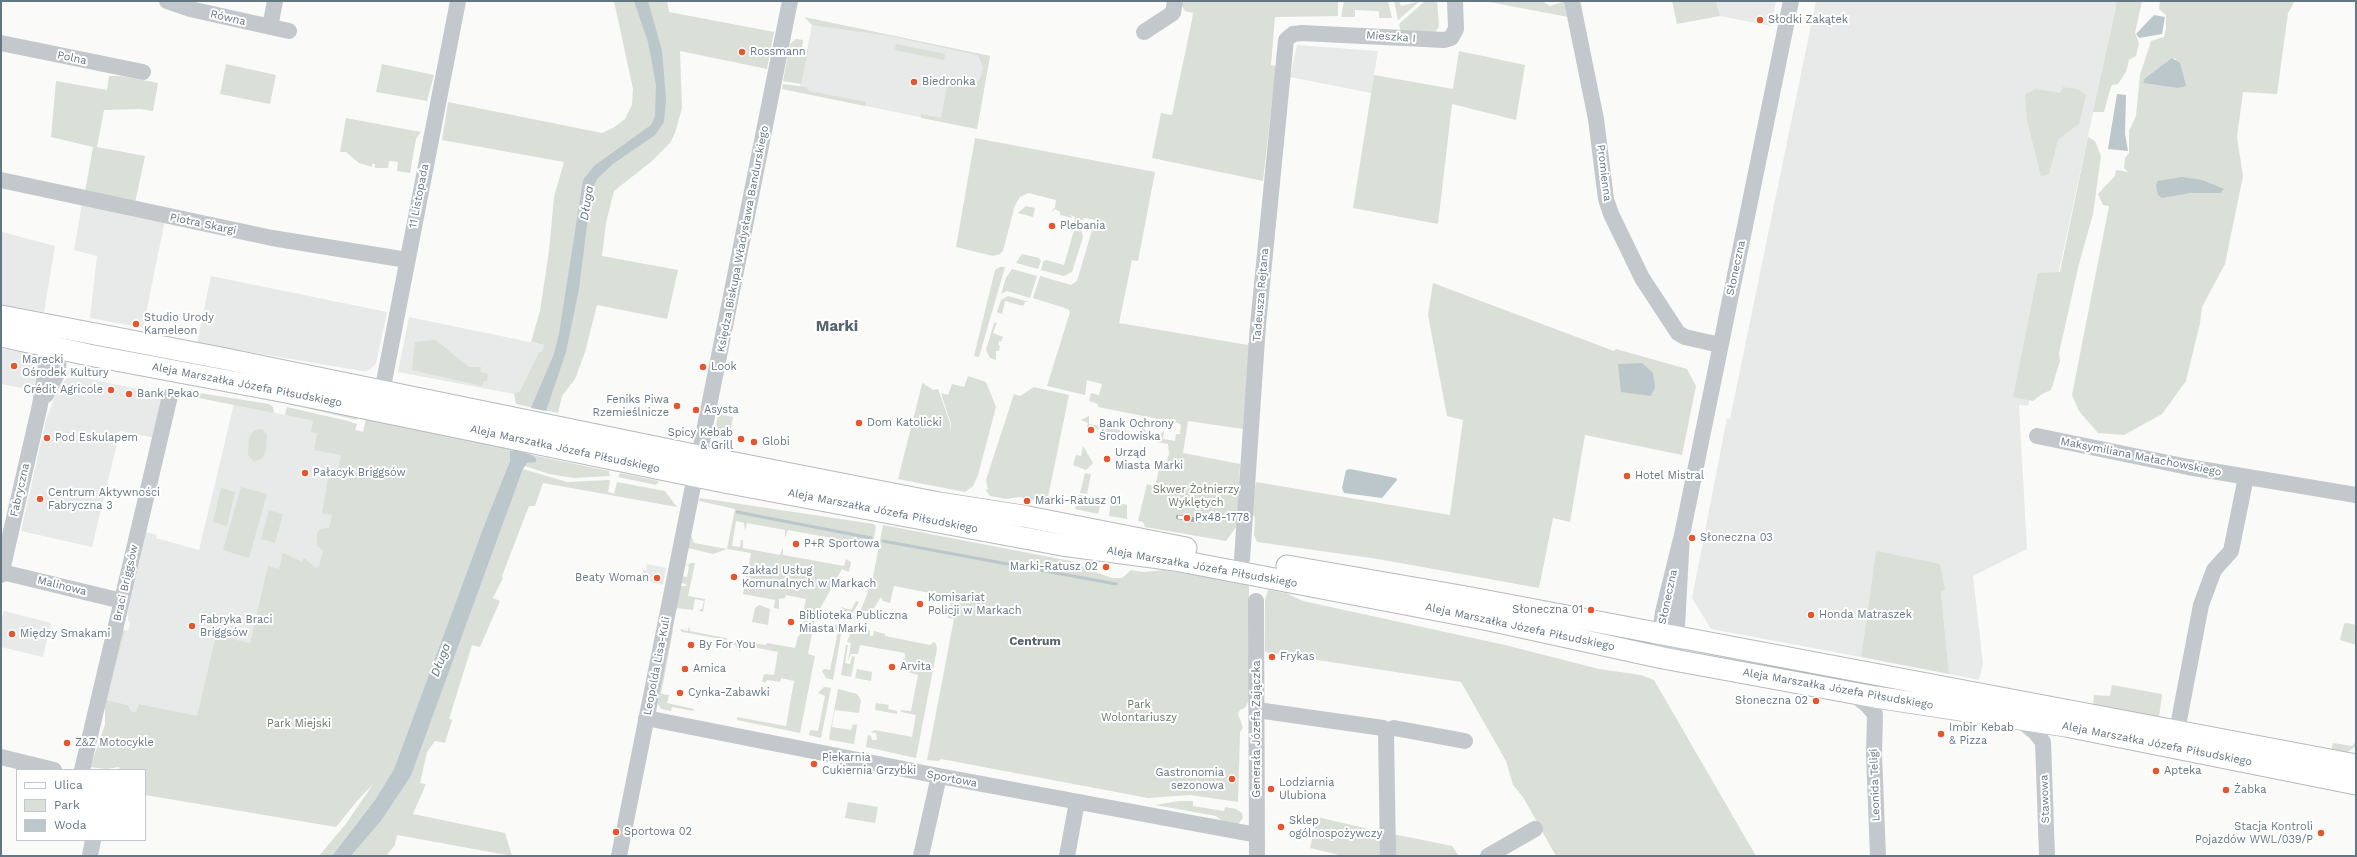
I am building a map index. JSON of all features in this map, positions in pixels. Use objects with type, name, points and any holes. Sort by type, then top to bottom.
[{"type":"main road","name":"Aleja Marszałka Józefa Piłsudskiego","points":[[1,316],[382,392],[510,428]]},
{"type":"main road","name":"Aleja Marszałka Józefa Piłsudskiego","points":[[1,336],[286,392],[552,436],[699,456],[932,502],[1023,516],[1242,559],[1466,597],[2356,765]]},
{"type":"main road","name":"Aleja Marszałka Józefa Piłsudskiego","points":[[552,436],[695,476],[1062,545],[1136,554],[1255,575],[1489,620],[1663,658],[1902,701],[2066,726],[2356,784]]},
{"type":"street","name":"Równa","points":[[167,1],[190,9],[289,31]]},
{"type":"street","points":[[270,28],[275,1]]},
{"type":"street","name":"11 Listopada","points":[[382,392],[406,260],[458,1]]},
{"type":"street","name":"Księdza Biskupa Władysława Bandurskiego","points":[[695,476],[790,1]]},
{"type":"street","name":"Mieszka I","points":[[1293,34],[1366,35],[1444,40],[1451,38],[1456,29],[1455,1]]},
{"type":"street","name":"Promienna","points":[[1572,1],[1596,119],[1606,200],[1611,214],[1642,278],[1678,332],[1685,337],[1720,345]]},
{"type":"street","name":"Słoneczna","points":[[1663,658],[1659,647],[1668,636],[1682,535],[1791,1]]},
{"type":"street","points":[[1144,32],[1174,7]]},
{"type":"street","name":"Tadeusza Rejtana","points":[[1242,559],[1258,325],[1286,40],[1293,34]]},
{"type":"street","name":"Polna","points":[[1,43],[143,72]]},
{"type":"street","name":"Piotra Skargi","points":[[1,180],[279,240],[406,260]]},
{"type":"street","name":"Fabryczna","points":[[2,566],[40,405],[46,368],[59,348],[64,328]]},
{"type":"street","name":"Braci Briggsów","points":[[82,769],[170,396]]},
{"type":"street","name":"Maksymiliana Małachowskiego","points":[[2037,436],[2246,477],[2356,495]]},
{"type":"street","name":"Leopolda Lisa-Kuli","points":[[619,856],[695,476]]},
{"type":"street","points":[[2177,731],[2201,605],[2214,570],[2231,551],[2246,477]]},
{"type":"street","name":"Malinowa","points":[[2,566],[122,601]]},
{"type":"street","name":"Generała Józefa Zajączka","points":[[1256,601],[1257,856]]},
{"type":"street","points":[[1851,692],[1866,704],[1875,714],[1902,701]]},
{"type":"street","points":[[1257,710],[1383,728],[1387,734],[1388,856]]},
{"type":"street","name":"Leonida Teligi","points":[[1875,714],[1874,754],[1878,856]]},
{"type":"street","name":"Sportowa","points":[[646,718],[939,776],[1257,835]]},
{"type":"street","points":[[2019,718],[2038,734],[2043,742],[2051,734],[2066,726]]},
{"type":"street","points":[[1387,734],[1394,728],[1465,741]]},
{"type":"street","name":"Stawowa","points":[[2043,742],[2047,856]]},
{"type":"street","points":[[1,757],[50,769]]},
{"type":"street","points":[[921,856],[939,776]]},
{"type":"street","points":[[1068,856],[1077,802]]},
{"type":"street","points":[[1488,856],[1534,829]]},
{"type":"street","points":[[90,856],[93,841]]},
{"type":"shaded area","points":[[1716,1],[1776,1],[1771,26],[1720,16]]},
{"type":"shaded area","points":[[1816,1],[2116,1],[2116,7],[2042,349],[2028,406],[2019,405],[2027,549],[1973,576],[1983,664],[1979,680],[1949,674],[1941,592],[1876,551],[1861,657],[1711,629],[1692,598],[1727,418],[1730,419]],"holes":[[[2064,87],[2069,88],[2079,124],[2058,140],[2036,89],[2060,94]]]},
{"type":"shaded area","points":[[813,19],[990,56],[977,129],[799,92]]},
{"type":"shaded area","points":[[1297,45],[1378,51],[1371,93],[1290,77]]},
{"type":"shaded area","points":[[82,203],[145,215],[148,220],[154,221],[158,218],[165,220],[143,328],[90,318],[97,256],[74,250]]},
{"type":"shaded area","points":[[2,232],[55,246],[44,312],[1,305]]},
{"type":"shaded area","points":[[211,276],[387,312],[376,364],[367,371],[362,371],[197,343]]},
{"type":"shaded area","points":[[409,317],[544,345],[542,353],[539,352],[520,391],[514,394],[398,372]]},
{"type":"shaded area","points":[[1,349],[30,353],[29,359],[39,364],[33,390],[1,384]]},
{"type":"shaded area","points":[[72,375],[170,396],[160,439],[120,431],[92,547],[21,531],[46,420],[55,396],[64,381]]},
{"type":"shaded area","points":[[234,404],[364,432],[326,580],[262,593],[250,643],[216,636],[197,717],[140,704],[136,712],[131,711],[128,705],[107,700],[125,630],[128,631],[130,623],[128,620],[128,611],[146,532],[157,535],[156,538],[199,550]]},
{"type":"shaded area","points":[[647,564],[666,568],[663,585],[641,579],[643,570],[646,570]]},
{"type":"shaded area","points":[[4,611],[51,623],[43,657],[1,647],[1,622]]},
{"type":"green space","points":[[614,1],[667,1],[669,12],[774,32],[767,69],[680,51],[682,108],[675,133],[670,143],[652,161],[614,191],[606,223],[602,256],[678,270],[667,319],[597,305],[585,352],[575,379],[562,396],[558,413],[516,404],[514,394],[520,391],[539,352],[542,352],[544,345],[531,342],[540,311],[549,251],[554,197],[564,162],[442,140],[448,102],[602,133],[613,128],[625,119],[632,105],[633,89]]},
{"type":"green space","points":[[1338,1],[1338,16],[1275,17],[1271,65],[1276,66],[1263,181],[1152,158],[1161,113],[1172,115],[1192,20],[1193,13],[1185,11],[1180,2]]},
{"type":"green space","points":[[1344,1],[1388,1],[1392,18],[1379,18],[1379,11],[1355,10],[1355,17],[1341,17]]},
{"type":"green space","points":[[1394,1],[1399,1],[1401,6],[1420,1],[1398,20]]},
{"type":"green space","points":[[1425,1],[1437,1],[1439,26],[1434,35],[1401,32],[1399,24]]},
{"type":"green space","points":[[1484,1],[1542,1],[1550,6],[1566,1],[1568,17]]},
{"type":"green space","points":[[1672,1],[1716,1],[1720,16],[1677,24]]},
{"type":"green space","points":[[2116,1],[2142,1],[2135,33],[2139,43],[2136,56],[2129,60],[2126,72],[2118,84],[2112,85],[2104,112],[2093,112],[2116,7]]},
{"type":"green space","points":[[2160,1],[2295,1],[2288,13],[2277,94],[2243,92],[2237,137],[2243,176],[2225,264],[2202,307],[2200,323],[2186,381],[2162,414],[2124,435],[2098,433],[2079,411],[2072,395],[2109,206],[2103,205],[2098,194],[2115,176],[2116,170],[2128,172],[2124,168],[2125,158],[2129,153],[2129,131],[2136,116],[2140,75],[2151,41],[2164,37],[2166,29],[2166,15],[2159,9]],"holes":[[[2173,58],[2176,59],[2177,88],[2143,83],[2144,79]]]},
{"type":"green space","points":[[804,17],[990,56],[977,129],[921,118],[921,114],[941,118],[948,81],[966,84],[974,83],[980,79],[983,68],[977,55],[890,36],[812,25]]},
{"type":"green space","points":[[796,39],[803,40],[802,49],[808,51],[801,84],[783,81],[790,44]]},
{"type":"green space","points":[[896,44],[945,54],[944,60],[895,50]]},
{"type":"green space","points":[[1459,51],[1525,65],[1516,120],[1452,104],[1438,224],[1353,208],[1374,75],[1453,89]]},
{"type":"green space","points":[[226,64],[276,75],[270,104],[220,94]]},
{"type":"green space","points":[[382,64],[434,75],[427,101],[376,92]]},
{"type":"green space","points":[[109,76],[121,76],[158,83],[153,111],[140,109],[104,110],[97,147],[145,156],[135,203],[85,192],[93,147],[51,137],[56,81],[107,90]]},
{"type":"green space","points":[[783,84],[806,87],[809,91],[866,102],[865,106],[782,89]]},
{"type":"green space","points":[[2063,87],[2078,89],[2086,95],[2079,124],[2058,140],[2049,174],[2041,176],[2027,120],[2025,94],[2036,89],[2060,93]]},
{"type":"green space","points":[[346,118],[421,132],[416,139],[410,173],[397,171],[398,162],[389,161],[388,168],[375,168],[375,164],[372,164],[372,167],[359,163],[346,152],[340,152]]},
{"type":"green space","points":[[2088,137],[2095,141],[2101,156],[2093,214],[2079,264],[2059,353],[2060,361],[2051,390],[2042,394],[2033,401],[2013,397],[2038,273],[2060,272]]},
{"type":"green space","name":"Skwer Żołnierzy Wyklętych","points":[[975,138],[1155,172],[1138,261],[1132,260],[1119,323],[1248,345],[1248,343],[1250,343],[1243,429],[1188,421],[1183,453],[1240,464],[1237,526],[1226,541],[1145,527],[1143,522],[1138,521],[1147,484],[1155,486],[1160,465],[1165,467],[1169,454],[1168,444],[1156,442],[1157,436],[1164,431],[1163,439],[1175,441],[1176,434],[1180,434],[1181,425],[1178,423],[1098,407],[1098,404],[1089,401],[1091,393],[1099,395],[1102,384],[1087,380],[1085,395],[1047,386],[1070,312],[1068,309],[1033,298],[1040,276],[1071,285],[1077,281],[1095,220],[1085,218],[1078,222],[1074,222],[1075,217],[1070,215],[1073,218],[1060,215],[1060,212],[1055,209],[1050,213],[1055,207],[1056,200],[1028,193],[1020,197],[1015,205],[1003,251],[1000,254],[993,256],[956,247]]},
{"type":"green space","points":[[1026,206],[1035,208],[1033,217],[1018,213]]},
{"type":"green space","points":[[1075,227],[1081,229],[1083,237],[1072,272],[1064,276],[1041,270],[1043,262],[1046,260],[1064,265]]},
{"type":"green space","points":[[1022,254],[1039,258],[1041,261],[1038,269],[1016,263]]},
{"type":"green space","points":[[1000,267],[1005,267],[979,357],[974,356],[995,270]]},
{"type":"green space","points":[[1012,269],[1037,276],[1030,298],[1007,291],[1001,294],[1006,278]]},
{"type":"green space","points":[[1433,283],[1614,351],[1616,349],[1687,369],[1696,386],[1682,455],[1585,435],[1570,522],[1553,518],[1539,588],[1378,559],[1257,542],[1254,535],[1255,518],[1251,511],[1256,482],[1450,515],[1463,420],[1447,416],[1428,315]]},
{"type":"green space","points":[[1008,296],[1029,302],[1025,302],[1023,306],[1005,301],[1002,314],[997,312],[1001,300]]},
{"type":"green space","points":[[997,322],[993,333],[1003,337],[1001,342],[999,341],[998,345],[1000,346],[999,351],[996,351],[996,360],[990,358],[986,350],[994,323]]},
{"type":"green space","points":[[435,340],[469,367],[481,367],[480,372],[488,374],[487,381],[484,381],[482,386],[412,370],[415,342]]},
{"type":"green space","points":[[968,376],[986,382],[996,407],[978,475],[973,486],[965,492],[898,479],[922,384],[923,383],[933,390],[938,389],[950,423],[951,434],[951,424],[941,393],[948,395],[952,384],[964,387]]},
{"type":"green space","points":[[1034,387],[1069,395],[1048,497],[1045,502],[1019,497],[1006,499],[990,496],[985,489],[988,490],[986,480],[1014,394],[1020,396]]},
{"type":"green space","points":[[187,391],[269,404],[273,407],[274,413],[179,394]]},
{"type":"green space","points":[[289,400],[359,414],[357,420],[289,404]]},
{"type":"green space","name":"Park Miejski","points":[[287,407],[348,421],[357,424],[355,430],[363,432],[366,419],[515,450],[510,451],[510,461],[485,523],[394,769],[375,800],[332,856],[319,856],[345,825],[374,783],[336,827],[146,795],[146,769],[120,769],[119,767],[106,769],[90,767],[105,725],[105,695],[121,631],[125,630],[107,700],[128,705],[131,711],[136,712],[139,704],[197,716],[216,635],[250,643],[268,566],[279,569],[283,553],[302,562],[304,558],[316,568],[319,566],[323,551],[317,546],[317,534],[320,529],[329,528],[332,515],[322,513],[330,467],[338,469],[341,455],[314,450],[317,433],[311,432],[313,421],[285,415]]},
{"type":"green space","points":[[718,414],[733,417],[729,440],[714,437]]},
{"type":"green space","points":[[1089,416],[1089,424],[1140,434],[1143,427],[1147,433],[1147,441],[1103,433],[1103,430],[1087,427],[1088,423],[1081,420]]},
{"type":"green space","points":[[262,429],[267,434],[266,449],[263,458],[254,462],[248,455],[249,438],[254,430]]},
{"type":"green space","points":[[1083,446],[1093,463],[1086,470],[1073,465],[1076,455],[1081,456]]},
{"type":"green space","points":[[532,455],[609,471],[610,476],[574,478],[549,474],[525,466],[527,463],[532,462]]},
{"type":"green space","points":[[523,469],[567,482],[610,480],[608,492],[614,494],[617,482],[665,491],[677,507],[543,483],[535,506],[529,506],[502,576],[503,578],[493,598],[500,601],[480,647],[472,645],[449,719],[452,720],[445,743],[435,741],[427,752],[420,783],[426,784],[413,814],[505,833],[512,856],[397,835],[395,845],[386,856],[351,856],[381,821],[411,776]]},
{"type":"green space","points":[[620,473],[659,481],[656,485],[618,477]]},
{"type":"green space","points":[[1085,473],[1091,474],[1087,494],[1080,493]]},
{"type":"green space","points":[[241,487],[267,494],[249,558],[223,550]]},
{"type":"green space","points":[[221,488],[235,492],[227,526],[213,522]]},
{"type":"green space","points":[[1079,495],[1102,499],[1098,514],[1075,509]]},
{"type":"green space","points":[[700,498],[874,524],[876,527],[872,547],[867,547],[867,544],[854,541],[852,545],[848,546],[848,541],[788,530],[785,538],[785,530],[747,523],[745,531],[744,523],[736,521],[732,546],[740,547],[741,540],[743,540],[743,548],[780,555],[783,547],[783,555],[844,566],[846,559],[851,562],[849,572],[842,569],[816,616],[822,620],[815,619],[808,654],[815,656],[800,733],[737,720],[737,717],[786,726],[794,681],[781,678],[780,682],[767,680],[766,682],[762,682],[764,674],[774,675],[778,652],[743,645],[740,652],[734,644],[736,638],[736,640],[765,645],[767,643],[795,648],[798,636],[801,634],[804,620],[808,621],[809,616],[805,616],[803,612],[806,599],[786,595],[785,598],[779,599],[779,609],[774,608],[775,600],[743,594],[751,553],[727,549],[735,509],[699,501]]},
{"type":"green space","points":[[1111,501],[1127,505],[1127,519],[1109,516]]},
{"type":"green space","points":[[269,510],[283,514],[275,543],[261,539]]},
{"type":"green space","name":"Park Wolontariuszy","points":[[883,525],[1081,563],[1080,565],[1087,569],[1112,578],[1122,578],[1131,570],[1143,572],[1163,570],[1249,584],[1249,700],[1245,708],[1240,710],[1238,714],[1243,728],[1240,732],[1238,802],[1190,795],[1148,798],[941,759],[938,761],[927,760],[954,619],[948,618],[951,597],[894,586],[890,603],[883,601],[881,597],[870,614],[863,612],[862,618],[857,619],[872,582]]},
{"type":"green space","points":[[691,535],[694,543],[727,549],[713,554],[688,548]]},
{"type":"green space","points":[[1876,551],[1940,564],[1945,590],[1941,592],[1949,674],[1861,657]]},
{"type":"green space","points":[[690,563],[695,563],[688,596],[705,599],[703,612],[700,611],[700,609],[702,609],[704,601],[695,599],[693,610],[676,608],[680,586],[686,586],[686,584],[681,583],[682,576],[687,577],[689,566],[685,564],[689,565]]},
{"type":"green space","points":[[1268,590],[1286,593],[1303,601],[1505,645],[1599,669],[1641,675],[1654,680],[1756,856],[1556,856],[1523,797],[1513,785],[1506,761],[1461,682],[1265,652],[1265,600]]},
{"type":"green space","points":[[856,601],[859,602],[850,618],[844,616],[841,607],[851,610]]},
{"type":"green space","points":[[759,605],[770,609],[768,625],[752,622],[755,608]]},
{"type":"green space","points":[[2347,623],[2356,625],[2356,645],[2340,640],[2344,624]]},
{"type":"green space","points":[[837,624],[846,625],[841,635],[833,680],[826,678],[822,671],[824,669],[830,670],[838,631],[831,628]]},
{"type":"green space","points":[[689,626],[690,631],[726,638],[726,636],[727,640],[682,632],[680,629],[688,631]]},
{"type":"green space","points":[[853,627],[870,630],[870,636],[873,636],[874,631],[885,634],[885,636],[930,645],[934,642],[936,644],[937,649],[916,758],[866,747],[868,735],[871,736],[872,740],[877,740],[876,733],[871,732],[875,730],[912,737],[916,715],[901,712],[901,710],[911,711],[918,675],[904,671],[905,653],[860,645],[858,654],[851,654],[848,661],[851,643],[847,642]]},
{"type":"green space","points":[[672,628],[673,630],[661,694],[669,695],[667,703],[694,709],[693,711],[672,707],[671,711],[661,709],[658,704]]},
{"type":"green space","points":[[846,645],[848,645],[845,663],[850,664],[852,656],[855,657],[851,677],[841,675]]},
{"type":"green space","points":[[857,669],[872,672],[871,681],[855,678]]},
{"type":"green space","points":[[2112,685],[2162,694],[2159,717],[2093,705],[2094,695],[2110,696]]},
{"type":"green space","points":[[824,687],[831,688],[821,738],[809,735],[810,730],[818,731],[825,696],[818,693]]},
{"type":"green space","points":[[838,689],[857,694],[861,700],[859,713],[835,710],[833,719],[832,727],[851,730],[853,724],[857,725],[854,744],[830,740],[829,738]]},
{"type":"green space","points":[[876,703],[889,705],[888,709],[897,711],[897,714],[875,710]]},
{"type":"green space","points":[[2356,741],[2356,746],[2346,753],[2331,751],[2333,743],[2352,746]]},
{"type":"green space","points":[[1179,801],[1193,801],[1193,806],[1224,811],[1225,807],[1236,809],[1242,813],[1243,818],[1238,824],[1222,821],[1216,816],[1155,805]]},
{"type":"green space","points":[[848,802],[878,807],[875,823],[845,818]]},
{"type":"green space","points":[[1317,817],[1382,832],[1381,854],[1379,856],[1343,856],[1310,848]]},
{"type":"green space","points":[[1393,834],[1452,846],[1459,856],[1393,856]]},
{"type":"water","name":"Długa","points":[[634,1],[648,1],[662,51],[666,99],[664,122],[655,135],[613,164],[598,178],[594,185],[591,193],[579,289],[566,352],[546,411],[531,408],[554,354],[559,334],[583,180],[594,166],[651,125],[655,116],[656,85],[648,42]]},
{"type":"water","points":[[2154,15],[2165,17],[2162,34],[2139,38],[2136,34]]},
{"type":"water","points":[[2172,58],[2180,63],[2186,86],[2177,88],[2143,83],[2144,79]]},
{"type":"water","points":[[2117,94],[2126,95],[2125,134],[2128,151],[2108,149]]},
{"type":"water","points":[[2182,177],[2202,180],[2224,189],[2220,193],[2190,193],[2162,198],[2158,195],[2156,185],[2158,181]]},
{"type":"water","points":[[1642,363],[1653,373],[1655,387],[1651,396],[1621,392],[1618,364]]},
{"type":"water","name":"Długa","points":[[515,450],[532,455],[536,459],[536,462],[527,463],[523,469],[411,776],[381,821],[351,856],[332,856],[375,800],[394,769],[485,523],[510,461],[510,451]]},
{"type":"water","points":[[1350,469],[1396,478],[1397,480],[1382,498],[1344,493],[1342,488],[1346,470]]},
{"type":"waterway","points":[[737,512],[871,538]]},
{"type":"waterway","points":[[883,541],[1116,584]]},
{"type":"railway","points":[[1178,517],[1202,521]]},
{"type":"place","name":"Słodki Zakątek","points":[[1760,20]]},
{"type":"place","name":"Rossmann","points":[[742,52]]},
{"type":"place","name":"Biedronka","points":[[914,82]]},
{"type":"place","name":"Plebania","points":[[1052,226]]},
{"type":"place","name":"Studio Urody Kameleon","points":[[136,324]]},
{"type":"place","name":"Marecki Ośrodek Kultury","points":[[14,366]]},
{"type":"place","name":"Look","points":[[703,367]]},
{"type":"place","name":"Crédit Agricole","points":[[111,390]]},
{"type":"place","name":"Bank Pekao","points":[[129,394]]},
{"type":"place","name":"Feniks Piwa Rzemieślnicze","points":[[677,406]]},
{"type":"place","name":"Asysta","points":[[696,410]]},
{"type":"place","name":"Dom Katolicki","points":[[859,423]]},
{"type":"place","name":"Bank Ochrony Środowiska","points":[[1091,430]]},
{"type":"place","name":"Pod Eskulapem","points":[[47,438]]},
{"type":"place","name":"Spicy Kebab & Grill","points":[[741,439]]},
{"type":"place","name":"Globi","points":[[754,442]]},
{"type":"place","name":"Urząd Miasta Marki","points":[[1107,459]]},
{"type":"place","name":"Pałacyk Briggsów","points":[[305,473]]},
{"type":"place","name":"Hotel Mistral","points":[[1627,476]]},
{"type":"place","name":"Centrum Aktywności Fabryczna 3","points":[[40,499]]},
{"type":"place","name":"Marki-Ratusz 01","points":[[1027,501]]},
{"type":"place","name":"Px48-1778","points":[[1187,518]]},
{"type":"place","name":"Słoneczna 03","points":[[1692,538]]},
{"type":"place","name":"P+R Sportowa","points":[[796,544]]},
{"type":"place","name":"Marki-Ratusz 02","points":[[1106,567]]},
{"type":"place","name":"Zakład Usług Komunalnych w Markach","points":[[734,577]]},
{"type":"place","name":"Beaty Woman","points":[[657,578]]},
{"type":"place","name":"Komisariat Policji w Markach","points":[[920,604]]},
{"type":"place","name":"Słoneczna 01","points":[[1591,610]]},
{"type":"place","name":"Honda Matraszek","points":[[1811,615]]},
{"type":"place","name":"Biblioteka Publiczna Miasta Marki","points":[[791,622]]},
{"type":"place","name":"Fabryka Braci Briggsów","points":[[192,626]]},
{"type":"place","name":"Między Smakami","points":[[12,634]]},
{"type":"place","name":"By For You","points":[[691,645]]},
{"type":"place","name":"Frykas","points":[[1272,657]]},
{"type":"place","name":"Arvita","points":[[892,667]]},
{"type":"place","name":"Amica","points":[[685,669]]},
{"type":"place","name":"Cynka-Zabawki","points":[[680,693]]},
{"type":"place","name":"Słoneczna 02","points":[[1816,701]]},
{"type":"place","name":"Imbir Kebab & Pizza","points":[[1941,734]]},
{"type":"place","name":"Z&Z Motocykle","points":[[67,743]]},
{"type":"place","name":"Piekarnia Cukiernia Grzybki","points":[[814,764]]},
{"type":"place","name":"Apteka","points":[[2156,771]]},
{"type":"place","name":"Gastronomia sezonowa","points":[[1232,779]]},
{"type":"place","name":"Lodziarnia Ulubiona","points":[[1271,789]]},
{"type":"place","name":"Żabka","points":[[2226,790]]},
{"type":"place","name":"Sklep ogólnospożywczy","points":[[1281,827]]},
{"type":"place","name":"Sportowa 02","points":[[616,832]]},
{"type":"place","name":"Stacja Kontroli Pojazdów WWL/039/P","points":[[2321,833]]},
{"type":"district","name":"Marki","points":[[837,327]]},
{"type":"district","name":"Centrum","points":[[1035,641]]}]
